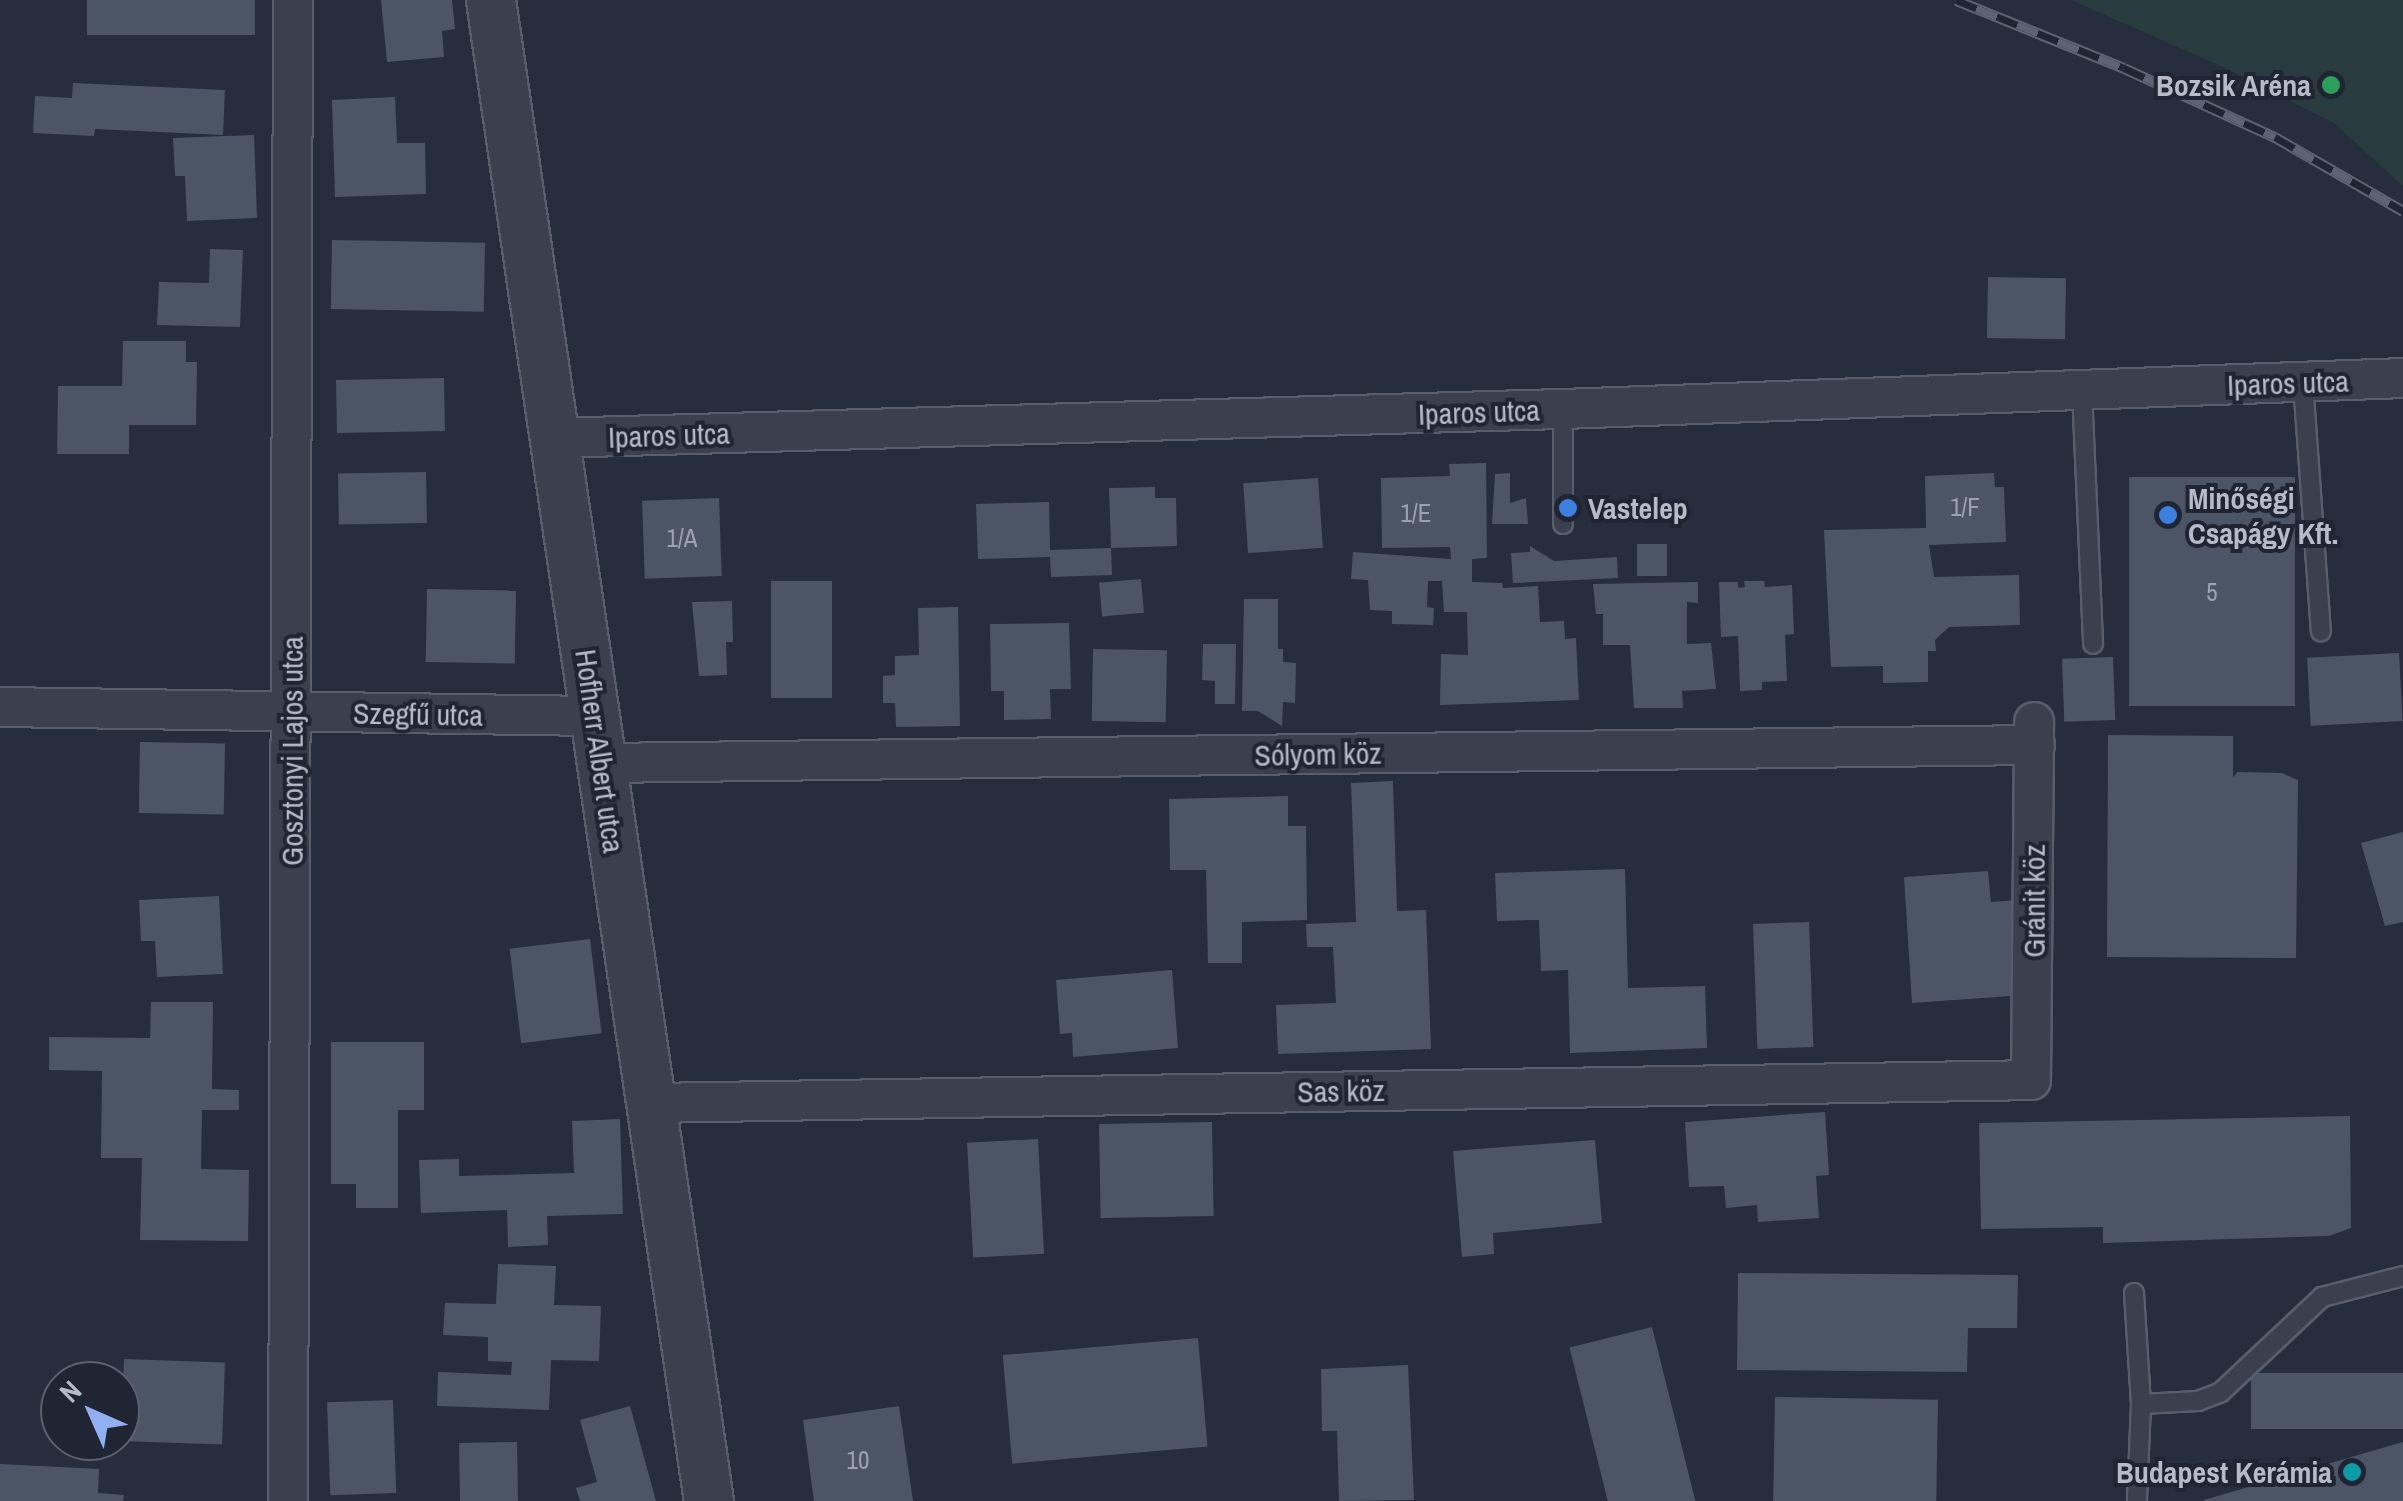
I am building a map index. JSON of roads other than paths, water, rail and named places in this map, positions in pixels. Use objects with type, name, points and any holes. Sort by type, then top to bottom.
[{"type":"street","name":"Gosztonyi Lajos utca","points":[[288,1501],[293,0]]},
{"type":"street","name":"Hofherr Albert utca","points":[[492,0],[709,1501]]},
{"type":"street","name":"Iparos utca","points":[[554,438],[1563,409],[2403,378]]},
{"type":"street","name":"Szegfű utca","points":[[0,707],[595,716]]},
{"type":"street","name":"Sólyom köz","points":[[602,763],[2034,734]]},
{"type":"street","name":"Gránit köz","points":[[2031,1080],[2034,734]]},
{"type":"street","name":"Sas köz","points":[[651,1103],[2031,1080]]},
{"type":"lane","points":[[2303,382],[2320,632]]},
{"type":"lane","points":[[2082,390],[2093,644]]},
{"type":"lane","points":[[1563,409],[1563,524]]},
{"type":"lane","points":[[2141,1404],[2198,1401],[2221,1392],[2322,1297],[2403,1276]]},
{"type":"lane","points":[[2134,1294],[2141,1404],[2137,1501]]},
{"type":"railway","points":[[1956,0],[2124,68],[2275,137],[2403,211]]},
{"type":"place","name":"Bozsik Aréna","points":[[2331,85]]},
{"type":"place","name":"Vastelep","points":[[1568,508]]},
{"type":"place","name":"Minőségi Csapágy Kft.","points":[[2168,515]]},
{"type":"place","name":"Budapest Kerámia","points":[[2352,1472]]}]
